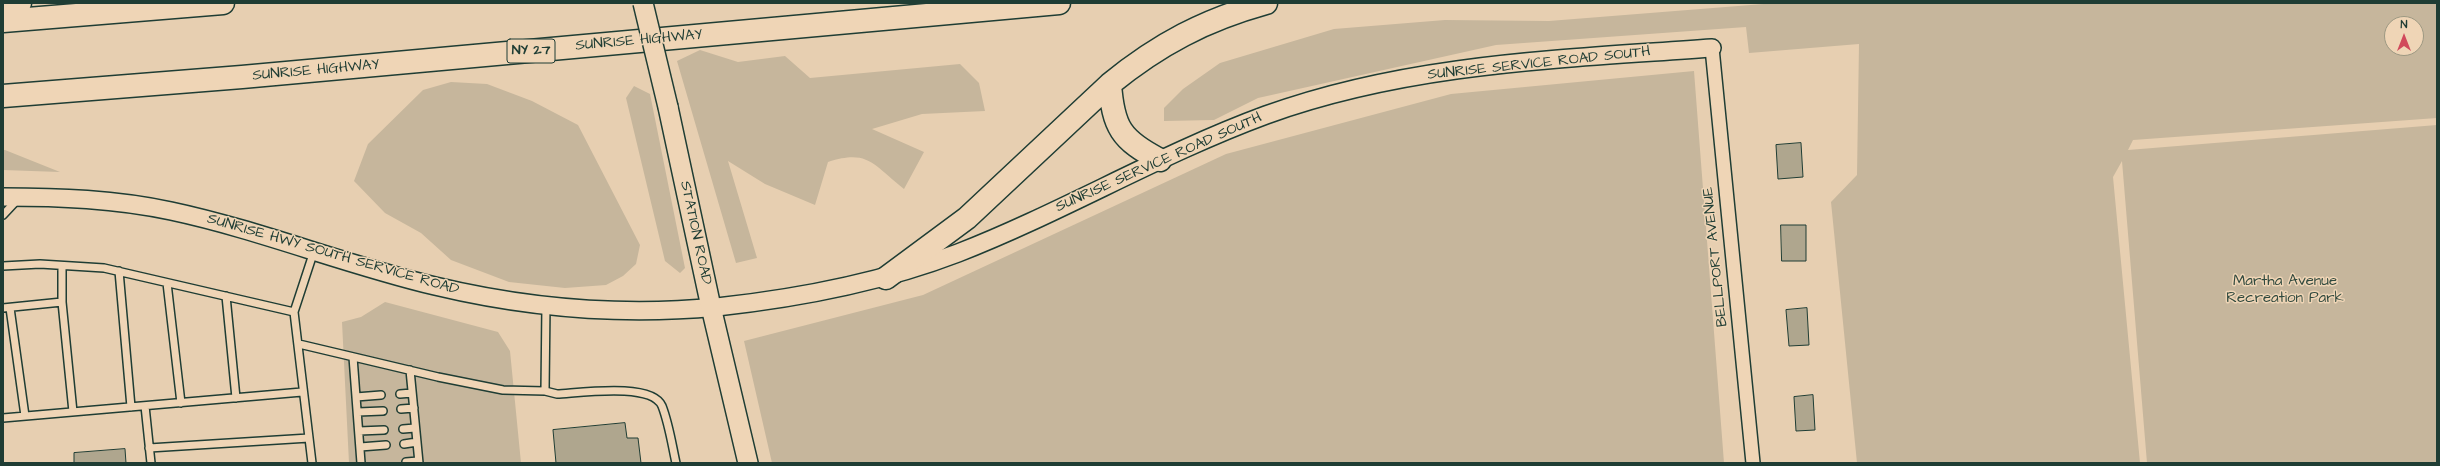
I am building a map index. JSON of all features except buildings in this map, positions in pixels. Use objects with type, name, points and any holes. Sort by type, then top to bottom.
[{"type":"highway","points":[[3,6],[20,3]]},
{"type":"highway","points":[[3,21],[223,3]]},
{"type":"highway","name":"SUNRISE HIGHWAY","points":[[3,96],[242,77],[1059,3]]},
{"type":"highway","points":[[886,278],[967,218],[1110,84],[1134,65],[1186,32],[1210,21],[1266,3]]},
{"type":"highway","points":[[1110,84],[1111,104],[1118,128],[1139,149],[1160,160]]},
{"type":"main road","name":"STATION ROAD","points":[[643,3],[668,107],[711,307],[748,463]]},
{"type":"street","name":"SUNRISE SERVICE ROAD SOUTH","points":[[711,307],[818,293],[886,278],[960,252],[993,238],[1160,160],[1269,114],[1357,88],[1406,78],[1509,64],[1712,48]]},
{"type":"street","name":"BELLPORT AVENUE","points":[[1712,48],[1753,463]]},
{"type":"street","name":"SUNRISE HWY SOUTH SERVICE ROAD","points":[[3,197],[97,200],[143,206],[206,220],[437,287],[479,296],[546,305],[622,310],[711,307]]},
{"type":"lane","points":[[3,215],[22,197]]},
{"type":"lane","points":[[312,463],[302,392],[299,344],[294,312],[314,251]]},
{"type":"lane","points":[[3,266],[104,268],[294,312]]},
{"type":"lane","points":[[62,266],[62,302],[73,412]]},
{"type":"lane","points":[[118,271],[131,407]]},
{"type":"lane","points":[[167,282],[181,403]]},
{"type":"lane","points":[[226,296],[236,398]]},
{"type":"lane","points":[[25,416],[7,308],[62,302]]},
{"type":"lane","points":[[545,391],[546,305]]},
{"type":"lane","points":[[299,344],[503,390],[545,391],[557,394],[637,391],[653,397],[662,405],[676,463]]},
{"type":"lane","points":[[353,356],[361,463]]},
{"type":"lane","points":[[406,462],[419,462],[410,370]]},
{"type":"lane","points":[[3,418],[302,392]]},
{"type":"lane","points":[[400,394],[412,393]]},
{"type":"lane","points":[[356,397],[382,395]]},
{"type":"lane","points":[[145,406],[151,463]]},
{"type":"lane","points":[[401,409],[414,408]]},
{"type":"lane","points":[[358,412],[382,411]]},
{"type":"lane","points":[[403,429],[416,428]]},
{"type":"lane","points":[[359,431],[384,430]]},
{"type":"lane","points":[[149,448],[309,438]]},
{"type":"lane","points":[[404,444],[417,442]]},
{"type":"lane","points":[[360,447],[386,445]]},
{"type":"green space","name":"Martha Avenue Recreation Park","points":[[1776,3],[2437,3],[2437,118],[2133,140],[2128,150],[2437,125],[2437,463],[2147,463],[2122,161],[2113,177],[2140,463],[1857,463],[1831,202],[1857,175],[1859,44],[1749,53],[1746,27],[1496,45],[1258,98],[1214,120],[1164,121],[1164,108],[1183,89],[1220,63],[1334,29],[1445,20],[1549,21]]},
{"type":"green space","points":[[700,50],[738,62],[785,56],[810,78],[960,64],[979,83],[985,111],[922,114],[872,129],[924,152],[904,189],[877,166],[870,162],[853,157],[842,158],[828,162],[815,205],[765,184],[728,161],[757,258],[736,263],[677,61]]},
{"type":"green space","points":[[1694,71],[1724,463],[772,463],[744,341],[923,295],[1226,154],[1451,94]]},
{"type":"green space","points":[[451,82],[487,84],[532,101],[578,125],[640,245],[636,264],[623,276],[606,285],[565,288],[509,282],[451,260],[421,233],[385,213],[354,181],[368,144],[423,90]]},
{"type":"green space","points":[[634,86],[650,94],[685,268],[680,273],[665,261],[626,98]]},
{"type":"green space","points":[[3,150],[5,150],[60,172],[3,170]]},
{"type":"green space","points":[[385,302],[498,332],[510,351],[521,463],[349,463],[342,322],[361,317]]}]
